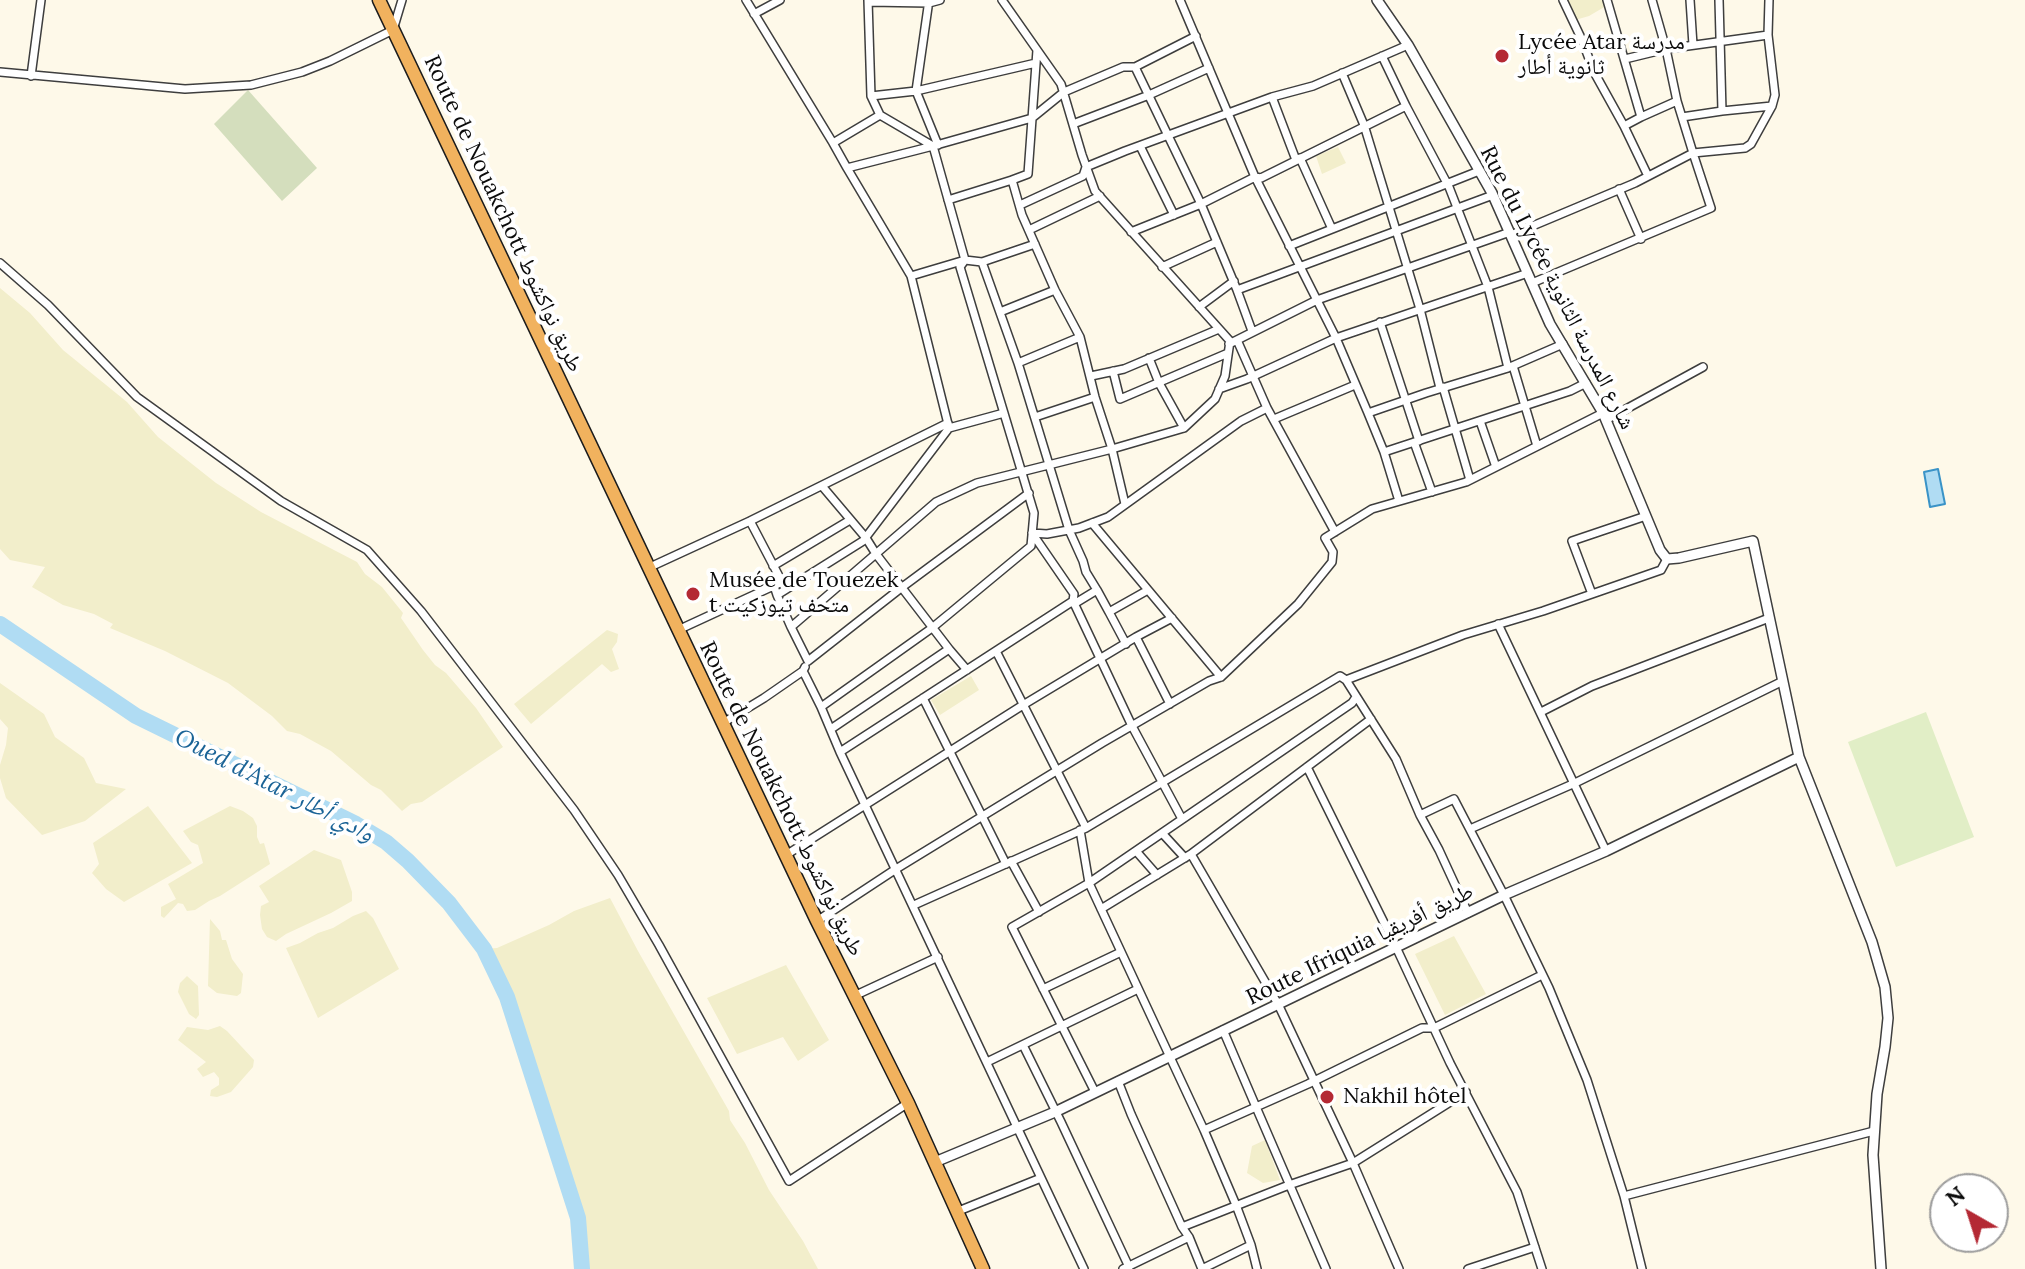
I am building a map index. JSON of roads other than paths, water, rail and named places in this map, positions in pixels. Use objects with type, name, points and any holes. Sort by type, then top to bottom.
[{"type":"highway","name":"Route de Nouakchott طريق نواكشوط","points":[[379,0],[817,921],[908,1103],[983,1269]]},
{"type":"street","points":[[31,76],[41,0]]},
{"type":"street","points":[[0,72],[185,89],[251,85],[302,72],[393,30],[402,0]]},
{"type":"street","points":[[746,0],[911,276],[949,425]]},
{"type":"street","points":[[754,14],[780,0]]},
{"type":"street","points":[[936,146],[880,115],[871,96],[868,1],[940,0]]},
{"type":"street","points":[[1002,0],[1061,84],[1095,191],[1230,341],[1254,376],[1267,408],[1335,532]]},
{"type":"street","points":[[1180,0],[1255,177],[1336,338],[1384,452],[1399,501]]},
{"type":"street","name":"Rue du Lycée شارع المدرسة الثانوية","points":[[1377,0],[1408,45],[1493,195],[1550,324],[1605,416],[1660,550],[1667,559]]},
{"type":"street","points":[[1563,0],[1594,72],[1648,176]]},
{"type":"street","points":[[1607,0],[1641,117]]},
{"type":"street","points":[[1219,389],[1336,338],[1488,287],[1530,278],[1641,239],[1711,208],[1677,101],[1652,0]]},
{"type":"street","points":[[1690,0],[1693,45]]},
{"type":"street","points":[[1719,0],[1722,111]]},
{"type":"street","points":[[1113,371],[1120,399],[1159,383],[1252,331],[1317,300],[1510,234],[1619,189],[1693,153],[1745,148],[1751,144],[1775,95],[1768,35],[1769,0]]},
{"type":"street","points":[[929,2],[916,91],[936,146],[965,260]]},
{"type":"street","points":[[1625,59],[1666,49],[1768,35]]},
{"type":"street","points":[[847,168],[1032,118],[1064,92],[1123,67],[1135,67],[1196,36]]},
{"type":"street","points":[[1086,167],[1272,97],[1313,86],[1408,45]]},
{"type":"street","points":[[948,200],[1028,174],[1037,50]]},
{"type":"street","points":[[1382,56],[1447,184],[1488,287],[1510,367],[1537,446]]},
{"type":"street","points":[[871,96],[916,91],[1036,63]]},
{"type":"street","points":[[1135,67],[1201,204],[1252,331]]},
{"type":"street","points":[[1073,124],[1209,68]]},
{"type":"street","points":[[1342,73],[1364,125],[1470,480]]},
{"type":"street","points":[[1272,97],[1332,229]]},
{"type":"street","points":[[1624,126],[1677,101]]},
{"type":"street","points":[[1131,232],[1201,204],[1255,177],[1261,178],[1406,106]]},
{"type":"street","points":[[1682,117],[1772,106]]},
{"type":"street","points":[[833,143],[880,115]]},
{"type":"street","points":[[1140,146],[1174,215]]},
{"type":"street","points":[[1020,205],[1083,176],[1086,167]]},
{"type":"street","points":[[1289,246],[1479,171]]},
{"type":"street","points":[[1012,180],[1022,215],[1080,337],[1125,504]]},
{"type":"street","points":[[1619,189],[1641,239]]},
{"type":"street","points":[[1199,307],[1235,285],[1301,266],[1493,195]]},
{"type":"street","points":[[1029,230],[1100,196]]},
{"type":"street","points":[[1162,267],[1217,242]]},
{"type":"street","points":[[911,276],[965,260],[982,262],[1035,244]]},
{"type":"street","points":[[821,707],[932,628],[1031,546],[1034,513],[960,267],[965,260]]},
{"type":"street","points":[[982,262],[1018,363],[1069,530],[1086,572],[1126,644]]},
{"type":"street","points":[[0,263],[48,305],[137,397],[281,501],[367,550],[421,611],[574,810],[618,875],[789,1181],[908,1103]]},
{"type":"street","points":[[1000,312],[1055,290]]},
{"type":"street","points":[[1380,322],[1432,492]]},
{"type":"street","points":[[1091,376],[1124,369],[1219,329]]},
{"type":"street","points":[[1018,363],[1080,337]]},
{"type":"street","points":[[1368,413],[1510,367],[1563,344]]},
{"type":"street","points":[[791,627],[936,502],[977,483],[1184,428],[1215,399],[1225,376],[1231,345]]},
{"type":"street","points":[[1149,358],[1184,428]]},
{"type":"street","points":[[817,921],[983,815],[1209,681],[1221,677],[1298,604],[1332,562],[1333,552],[1325,538],[1372,509],[1470,480],[1703,367]]},
{"type":"street","points":[[1384,452],[1586,383]]},
{"type":"street","points":[[1274,419],[1355,385]]},
{"type":"street","points":[[1035,417],[1095,397]]},
{"type":"street","points":[[1032,533],[1069,530],[1108,517],[1241,421],[1267,408]]},
{"type":"street","points":[[648,568],[949,425],[1004,413]]},
{"type":"street","points":[[1480,421],[1496,467]]},
{"type":"street","points":[[777,595],[866,538],[949,425]]},
{"type":"street","points":[[822,486],[967,670]]},
{"type":"street","points":[[723,723],[803,671],[808,661],[1029,493]]},
{"type":"street","points":[[1592,594],[1572,541],[1646,516]]},
{"type":"street","points":[[773,566],[850,520]]},
{"type":"street","points":[[678,630],[782,582],[750,521]]},
{"type":"street","points":[[1092,523],[1221,677]]},
{"type":"street","points":[[1032,533],[1074,594],[1073,603],[1132,726],[1182,819]]},
{"type":"street","points":[[1346,680],[1463,635],[1661,570],[1667,559],[1753,541],[1799,757],[1872,942],[1885,987],[1888,1018],[1877,1094],[1873,1155],[1881,1269]]},
{"type":"street","points":[[774,586],[808,661]]},
{"type":"street","points":[[840,752],[1097,590]]},
{"type":"street","points":[[1109,612],[1148,590]]},
{"type":"street","points":[[786,855],[1023,705],[1172,618]]},
{"type":"street","points":[[1541,712],[1592,686],[1769,618]]},
{"type":"street","points":[[1498,624],[1606,851]]},
{"type":"street","points":[[1136,637],[1170,704]]},
{"type":"street","points":[[831,729],[949,649]]},
{"type":"street","points":[[996,651],[1083,829],[1089,883],[1204,1130],[1236,1205],[1257,1269]]},
{"type":"street","points":[[803,671],[1084,1269]]},
{"type":"street","points":[[914,905],[1083,829],[1340,676],[1346,680],[1396,759],[1468,913]]},
{"type":"street","points":[[1470,829],[1575,783],[1783,681]]},
{"type":"street","points":[[1095,1092],[1012,927],[1089,883],[1352,703],[1356,697]]},
{"type":"street","points":[[923,698],[1008,863],[1039,912]]},
{"type":"street","points":[[1101,909],[1188,856],[1371,719]]},
{"type":"street","name":"Route Ifriquia طريق أفريقيا","points":[[935,1162],[1055,1112],[1504,895],[1606,851],[1799,757]]},
{"type":"street","points":[[1307,767],[1517,1192],[1542,1269]]},
{"type":"street","points":[[1420,815],[1454,799],[1504,895],[1587,1080],[1624,1196],[1642,1269]]},
{"type":"street","points":[[1162,833],[1188,856],[1278,1004],[1399,1269]]},
{"type":"street","points":[[1136,851],[1157,875]]},
{"type":"street","points":[[1043,989],[1121,952]]},
{"type":"street","points":[[854,996],[938,957]]},
{"type":"street","points":[[1204,1130],[1422,1028],[1434,1028],[1542,975]]},
{"type":"street","points":[[987,1062],[1138,989]]},
{"type":"street","points":[[1223,1030],[1326,1269]]},
{"type":"street","points":[[1023,1045],[1126,1268],[1189,1237]]},
{"type":"street","points":[[1118,1081],[1202,1269],[1251,1245]]},
{"type":"street","points":[[1182,1227],[1353,1163],[1466,1092]]},
{"type":"street","points":[[1624,1196],[1874,1131]]},
{"type":"street","points":[[956,1212],[1041,1178]]},
{"type":"street","points":[[1468,1269],[1535,1247]]},
{"type":"water","points":[[1938,469],[1945,504],[1930,507],[1924,472]]},
{"type":"waterway","name":"Oued d'Atar وادي أطار","points":[[0,624],[136,716],[356,824],[386,842],[449,903],[484,949],[507,997],[578,1218],[582,1269]]},
{"type":"place","name":"Lycée Atar مدرسة ثانوية أطار","points":[[1502,56]]},
{"type":"place","name":"Musée de Touezek t متحف تيوزكيت","points":[[693,594]]},
{"type":"place","name":"Nakhil hôtel","points":[[1327,1097]]}]
